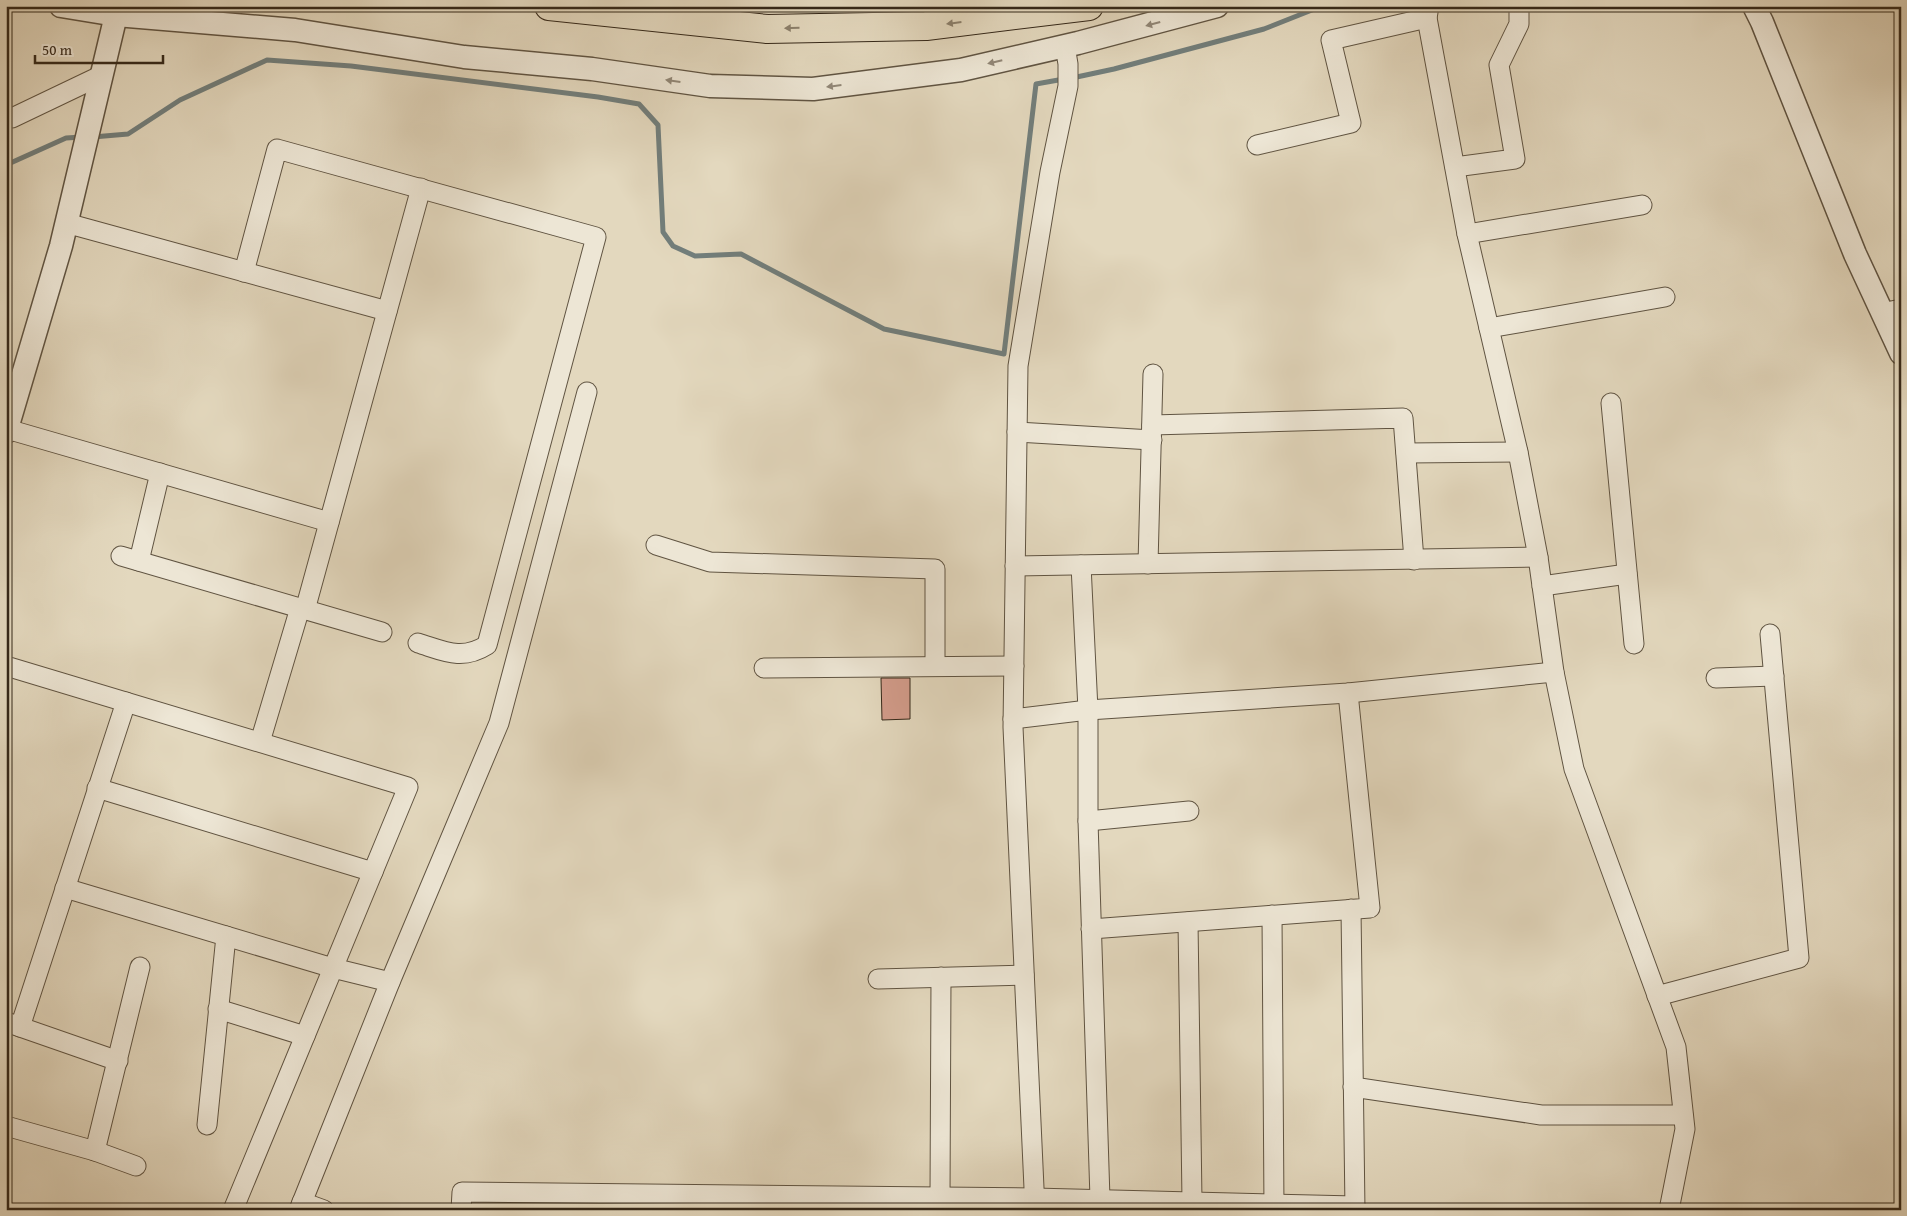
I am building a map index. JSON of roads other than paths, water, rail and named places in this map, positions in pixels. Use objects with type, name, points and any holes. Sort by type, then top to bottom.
[{"type":"highway","points":[[549,6],[767,29],[926,26],[1089,6]]},
{"type":"street","points":[[61,6],[116,15],[168,13],[295,30],[464,57],[592,69],[710,86],[813,89],[1066,55],[1217,6]]},
{"type":"street","points":[[1455,167],[1515,158],[1499,65],[1519,24],[1519,6]]},
{"type":"street","points":[[1754,6],[1855,254],[1891,311],[1901,353]]},
{"type":"street","points":[[1257,146],[1351,123],[1332,40],[1428,12],[1467,234],[1518,452],[1538,557],[1554,672],[1574,769],[1676,1047],[1685,1130],[1669,1210]]},
{"type":"street","points":[[116,15],[66,224],[7,430],[329,522]]},
{"type":"street","points":[[1035,1204],[1013,719],[1018,366],[1050,172],[1068,86],[1066,55]]},
{"type":"street","points":[[6,117],[12,118],[102,75]]},
{"type":"street","points":[[244,272],[277,149],[596,237],[487,645],[476,652],[458,655],[418,643]]},
{"type":"street","points":[[260,742],[329,522],[420,188]]},
{"type":"street","points":[[1467,234],[1642,205]]},
{"type":"street","points":[[66,224],[387,311]]},
{"type":"street","points":[[1489,328],[1665,297]]},
{"type":"street","points":[[1148,564],[1153,374]]},
{"type":"street","points":[[324,1210],[300,1206],[390,982],[499,723],[587,392]]},
{"type":"street","points":[[1611,403],[1634,644]]},
{"type":"street","points":[[1017,432],[1152,432],[1403,418],[1414,560]]},
{"type":"street","points":[[1406,453],[1518,452]]},
{"type":"street","points":[[139,561],[151,503],[160,473]]},
{"type":"street","points":[[656,545],[710,562],[935,569],[935,666]]},
{"type":"street","points":[[121,556],[382,632]]},
{"type":"street","points":[[1015,566],[1538,557]]},
{"type":"street","points":[[1081,565],[1088,710],[1088,821],[1091,929],[1112,1203]]},
{"type":"street","points":[[1542,586],[1627,574]]},
{"type":"street","points":[[1657,996],[1799,958],[1770,634]]},
{"type":"street","points":[[6,666],[408,787],[233,1210]]},
{"type":"street","points":[[764,668],[1014,666]]},
{"type":"street","points":[[1013,719],[1088,710],[1348,693],[1554,672]]},
{"type":"street","points":[[1716,678],[1774,676]]},
{"type":"street","points":[[1091,929],[1370,908],[1348,693]]},
{"type":"street","points":[[118,1060],[13,1025],[65,888],[126,702]]},
{"type":"street","points":[[97,788],[373,872]]},
{"type":"street","points":[[1088,821],[1188,811]]},
{"type":"street","points":[[65,888],[333,968],[390,982]]},
{"type":"street","points":[[461,1210],[462,1192],[1035,1204],[1112,1203],[1355,1208],[1351,909]]},
{"type":"street","points":[[1272,915],[1274,1207]]},
{"type":"street","points":[[1187,1204],[1188,922]]},
{"type":"street","points":[[206,1125],[226,936]]},
{"type":"street","points":[[95,1151],[140,967]]},
{"type":"street","points":[[878,979],[1024,974]]},
{"type":"street","points":[[928,1201],[941,977]]},
{"type":"street","points":[[218,1009],[304,1036]]},
{"type":"street","points":[[1353,1087],[1541,1115],[1683,1115]]},
{"type":"street","points":[[6,1126],[95,1151],[136,1166]]},
{"type":"waterway","points":[[1072,78],[1114,69],[1264,29],[1322,6]]},
{"type":"waterway","points":[[93,137],[128,134],[180,100],[267,60],[351,66],[598,97],[639,104],[658,125],[663,232],[673,246],[695,256],[741,254],[884,329],[1004,354],[1036,84],[1064,79]]},
{"type":"waterway","points":[[6,165],[66,138],[82,137]]}]
